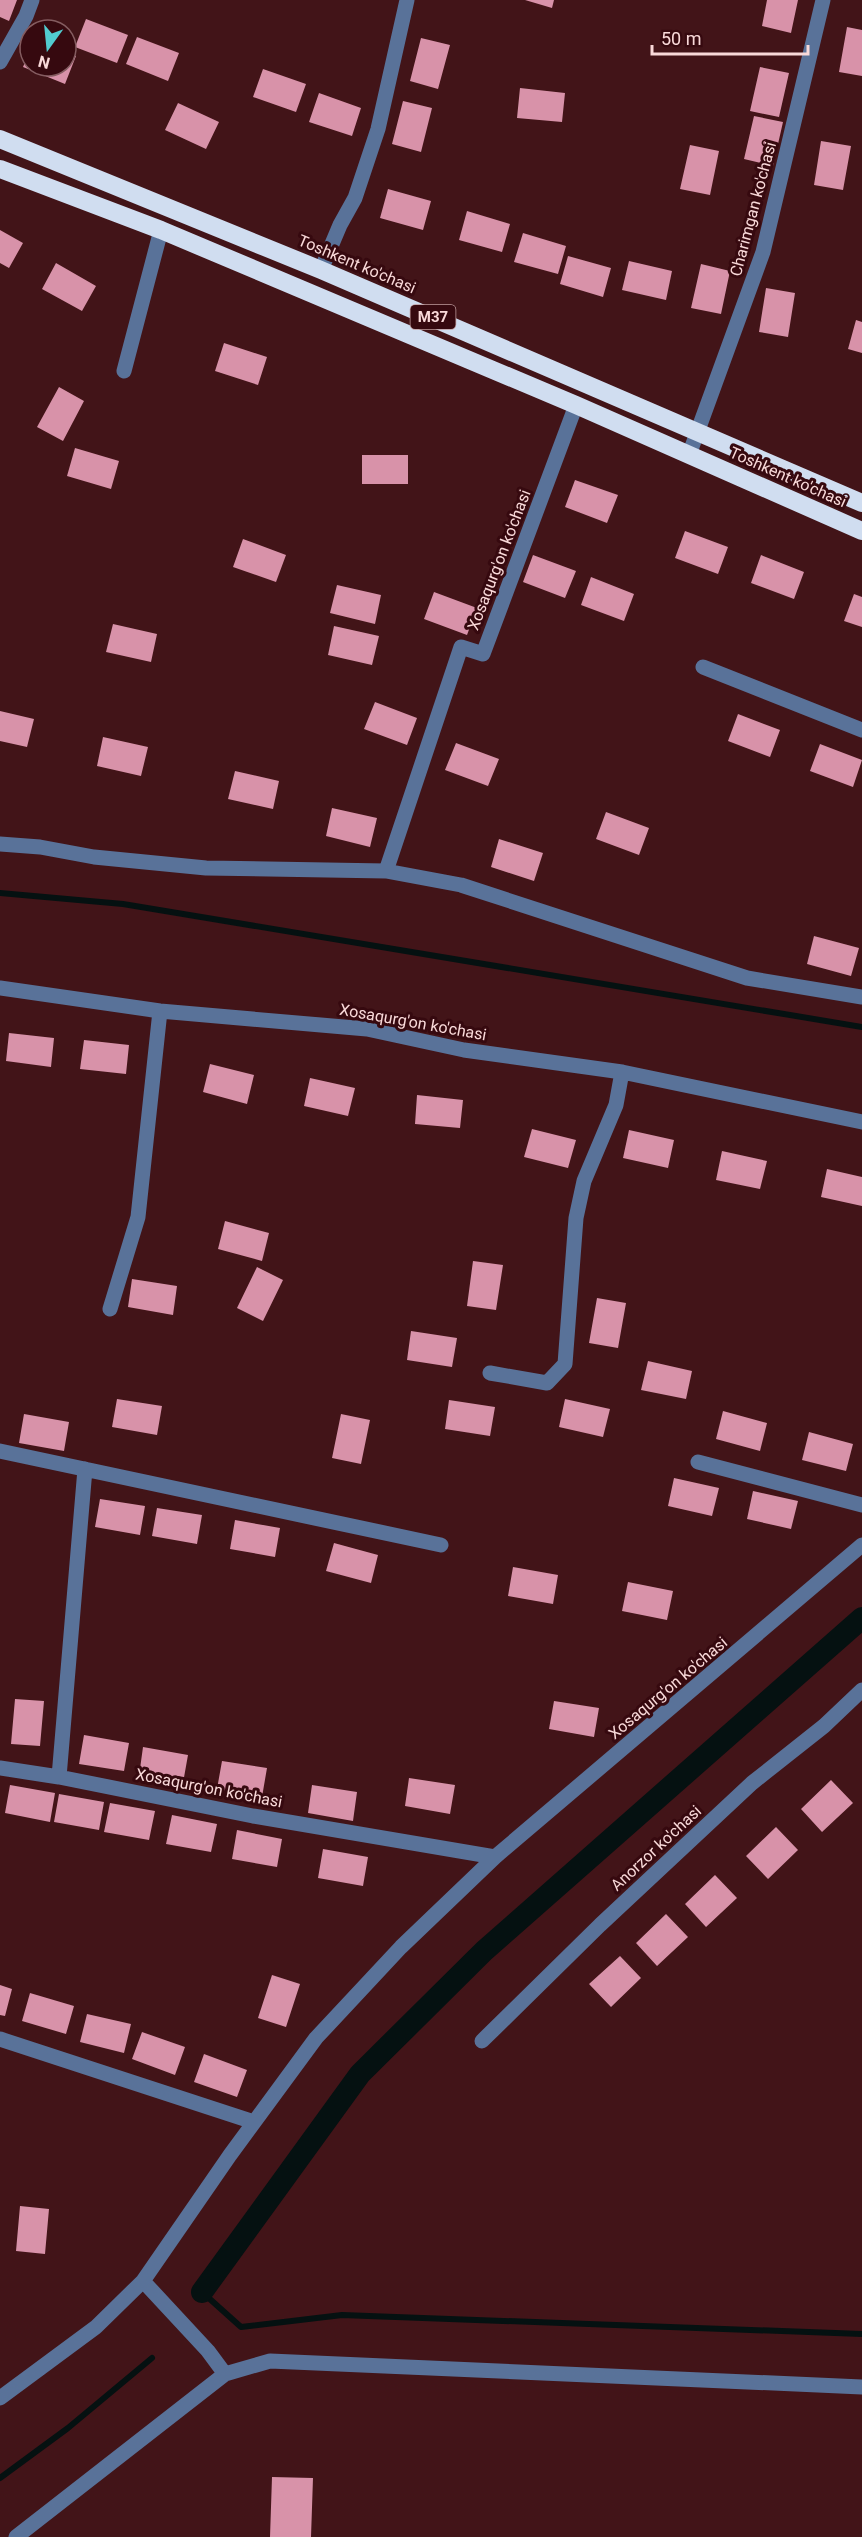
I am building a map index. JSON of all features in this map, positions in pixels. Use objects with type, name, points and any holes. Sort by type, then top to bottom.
[{"type":"highway","name":"Toshkent ko'chasi","points":[[0,139],[120,186],[321,270],[862,503]]},
{"type":"highway","name":"Toshkent ko'chasi","points":[[0,169],[161,230],[576,405],[862,531]]},
{"type":"street","points":[[0,62],[26,16],[32,0]]},
{"type":"street","points":[[321,270],[340,225],[355,198],[378,129],[407,0]]},
{"type":"street","name":"Charimgan ko'chasi","points":[[689,455],[763,252],[823,0]]},
{"type":"street","points":[[124,371],[161,230]]},
{"type":"street","name":"Xosaqurg'on ko'chasi","points":[[386,871],[461,647],[483,654],[576,405]]},
{"type":"street","points":[[703,667],[862,730]]},
{"type":"street","points":[[0,844],[40,847],[93,857],[206,868],[386,871],[461,885],[747,978],[862,997]]},
{"type":"street","name":"Xosaqurg'on ko'chasi","points":[[0,988],[160,1011],[367,1029],[464,1050],[622,1072],[862,1122]]},
{"type":"street","points":[[110,1310],[138,1217],[160,1011]]},
{"type":"street","points":[[490,1373],[547,1383],[565,1364],[576,1218],[584,1181],[616,1105],[622,1072]]},
{"type":"street","points":[[0,1451],[441,1545]]},
{"type":"street","points":[[698,1462],[862,1505]]},
{"type":"street","points":[[59,1777],[85,1469]]},
{"type":"street","name":"Xosaqurg'on ko'chasi","points":[[0,2398],[96,2327],[143,2281],[254,2121],[316,2038],[401,1947],[495,1857],[862,1545]]},
{"type":"street","name":"Anorzor ko'chasi","points":[[482,2041],[600,1925],[752,1784],[824,1726],[862,1690]]},
{"type":"street","name":"Xosaqurg'on ko'chasi","points":[[0,1768],[59,1777],[254,1816],[495,1857]]},
{"type":"street","points":[[0,2039],[254,2121]]},
{"type":"street","points":[[143,2281],[208,2351],[225,2374]]},
{"type":"street","points":[[16,2537],[225,2374],[270,2361],[862,2388]]},
{"type":"building","points":[[0,0],[17,0],[9,21],[0,17]]},
{"type":"building","points":[[525,0],[554,0],[552,8]]},
{"type":"building","points":[[767,0],[798,0],[791,33],[762,26]]},
{"type":"building","points":[[86,19],[128,35],[117,63],[78,48],[78,39]]},
{"type":"building","points":[[847,27],[862,30],[862,76],[839,72]]},
{"type":"building","points":[[137,37],[179,53],[168,81],[126,64]]},
{"type":"building","points":[[421,38],[450,45],[438,89],[410,81]]},
{"type":"building","points":[[760,67],[789,73],[779,117],[750,111]]},
{"type":"building","points":[[263,69],[306,84],[296,112],[253,97]]},
{"type":"building","points":[[50,78],[67,78],[65,84]]},
{"type":"building","points":[[520,88],[565,93],[562,122],[517,118]]},
{"type":"building","points":[[319,93],[361,108],[352,136],[309,122]]},
{"type":"building","points":[[403,101],[432,108],[421,152],[392,144]]},
{"type":"building","points":[[178,103],[219,122],[206,149],[165,130]]},
{"type":"building","points":[[754,116],[783,122],[773,166],[744,159]]},
{"type":"building","points":[[821,141],[851,146],[843,190],[814,185]]},
{"type":"building","points":[[690,145],[719,151],[710,195],[680,189]]},
{"type":"building","points":[[388,189],[431,201],[423,230],[380,218]]},
{"type":"building","points":[[467,211],[510,224],[502,252],[459,240]]},
{"type":"building","points":[[0,230],[23,243],[9,268],[0,263]]},
{"type":"building","points":[[523,233],[566,246],[558,274],[514,262]]},
{"type":"building","points":[[568,256],[611,268],[603,297],[560,284]]},
{"type":"building","points":[[629,261],[672,271],[666,300],[622,290]]},
{"type":"building","points":[[56,263],[96,286],[82,311],[42,289]]},
{"type":"building","points":[[701,264],[730,271],[721,314],[691,308]]},
{"type":"building","points":[[766,288],[795,293],[788,337],[759,332]]},
{"type":"building","points":[[856,320],[862,322],[862,353],[848,349]]},
{"type":"building","points":[[224,343],[267,357],[258,385],[215,371]]},
{"type":"building","points":[[59,387],[84,401],[63,441],[37,427]]},
{"type":"building","points":[[75,448],[119,461],[111,489],[67,476]]},
{"type":"building","points":[[362,455],[408,455],[408,484],[362,484]]},
{"type":"building","points":[[575,480],[618,495],[607,523],[565,507]]},
{"type":"building","points":[[685,531],[728,547],[718,574],[675,558]]},
{"type":"building","points":[[243,539],[286,555],[276,582],[233,567]]},
{"type":"building","points":[[533,555],[576,571],[565,598],[523,582]]},
{"type":"building","points":[[761,555],[804,572],[794,599],[751,583]]},
{"type":"building","points":[[591,577],[634,594],[624,621],[581,605]]},
{"type":"building","points":[[337,585],[381,595],[375,624],[330,613]]},
{"type":"building","points":[[434,592],[477,608],[467,635],[424,619]]},
{"type":"building","points":[[854,594],[862,597],[862,627],[844,621]]},
{"type":"building","points":[[113,624],[157,634],[151,662],[106,652]]},
{"type":"building","points":[[334,626],[379,636],[372,665],[328,655]]},
{"type":"building","points":[[375,702],[417,718],[407,745],[364,729]]},
{"type":"building","points":[[0,711],[34,719],[27,747],[0,741]]},
{"type":"building","points":[[738,714],[780,730],[770,757],[728,741]]},
{"type":"building","points":[[103,737],[148,747],[141,776],[97,766]]},
{"type":"building","points":[[456,743],[499,759],[488,786],[445,770]]},
{"type":"building","points":[[820,744],[862,760],[853,787],[810,771]]},
{"type":"building","points":[[235,771],[279,781],[273,809],[228,799]]},
{"type":"building","points":[[332,808],[377,818],[370,847],[326,836]]},
{"type":"building","points":[[606,812],[649,828],[639,855],[596,839]]},
{"type":"building","points":[[499,839],[543,853],[534,881],[491,867]]},
{"type":"building","points":[[814,936],[859,948],[851,976],[807,964]]},
{"type":"building","points":[[9,1033],[54,1038],[51,1067],[6,1061]]},
{"type":"building","points":[[84,1040],[129,1045],[126,1074],[80,1069]]},
{"type":"building","points":[[210,1064],[254,1075],[247,1104],[203,1092]]},
{"type":"building","points":[[310,1078],[355,1088],[348,1116],[304,1106]]},
{"type":"building","points":[[417,1095],[463,1100],[460,1128],[415,1124]]},
{"type":"building","points":[[532,1129],[576,1140],[568,1168],[524,1157]]},
{"type":"building","points":[[629,1130],[674,1140],[668,1168],[623,1158]]},
{"type":"building","points":[[722,1151],[767,1161],[760,1189],[716,1180]]},
{"type":"building","points":[[827,1169],[862,1177],[862,1206],[821,1197]]},
{"type":"building","points":[[225,1221],[269,1233],[262,1261],[218,1249]]},
{"type":"building","points":[[473,1261],[503,1265],[496,1310],[467,1306]]},
{"type":"building","points":[[257,1267],[283,1280],[263,1321],[237,1308]]},
{"type":"building","points":[[132,1279],[177,1286],[173,1315],[128,1307]]},
{"type":"building","points":[[597,1298],[626,1303],[618,1348],[589,1343]]},
{"type":"building","points":[[411,1331],[457,1338],[452,1367],[407,1360]]},
{"type":"building","points":[[648,1361],[692,1371],[686,1399],[641,1390]]},
{"type":"building","points":[[117,1399],[162,1406],[157,1435],[112,1427]]},
{"type":"building","points":[[565,1399],[610,1409],[603,1437],[559,1427]]},
{"type":"building","points":[[449,1400],[495,1407],[490,1436],[445,1429]]},
{"type":"building","points":[[723,1411],[767,1423],[760,1451],[716,1439]]},
{"type":"building","points":[[24,1414],[69,1422],[64,1451],[19,1443]]},
{"type":"building","points":[[341,1414],[370,1420],[361,1464],[332,1458]]},
{"type":"building","points":[[809,1432],[853,1444],[846,1471],[802,1460]]},
{"type":"building","points":[[674,1478],[719,1488],[712,1516],[668,1506]]},
{"type":"building","points":[[753,1491],[798,1501],[791,1529],[747,1519]]},
{"type":"building","points":[[100,1499],[145,1506],[140,1535],[95,1527]]},
{"type":"building","points":[[157,1508],[202,1515],[197,1544],[152,1536]]},
{"type":"building","points":[[235,1520],[280,1528],[275,1557],[230,1549]]},
{"type":"building","points":[[334,1543],[378,1555],[371,1583],[326,1571]]},
{"type":"building","points":[[513,1567],[558,1575],[553,1604],[508,1596]]},
{"type":"building","points":[[628,1582],[673,1591],[667,1620],[622,1611]]},
{"type":"building","points":[[15,1699],[44,1701],[40,1746],[11,1744]]},
{"type":"building","points":[[554,1701],[599,1708],[594,1737],[549,1729]]},
{"type":"building","points":[[84,1735],[129,1743],[124,1771],[79,1764]]},
{"type":"building","points":[[143,1747],[188,1755],[183,1783],[139,1776]]},
{"type":"building","points":[[222,1761],[267,1768],[262,1797],[217,1789]]},
{"type":"building","points":[[409,1778],[455,1785],[450,1814],[405,1806]]},
{"type":"building","points":[[831,1780],[853,1803],[822,1832],[801,1809]]},
{"type":"building","points":[[10,1785],[55,1793],[50,1822],[5,1813]]},
{"type":"building","points":[[312,1785],[357,1792],[353,1821],[308,1813]]},
{"type":"building","points":[[59,1794],[104,1802],[99,1830],[54,1822]]},
{"type":"building","points":[[110,1803],[155,1811],[149,1840],[104,1832]]},
{"type":"building","points":[[172,1815],[217,1824],[211,1852],[166,1844]]},
{"type":"building","points":[[776,1827],[798,1850],[768,1879],[746,1856]]},
{"type":"building","points":[[237,1830],[282,1839],[277,1867],[232,1859]]},
{"type":"building","points":[[323,1849],[368,1857],[363,1886],[318,1878]]},
{"type":"building","points":[[715,1875],[737,1898],[706,1927],[685,1904]]},
{"type":"building","points":[[666,1914],[688,1937],[657,1966],[636,1943]]},
{"type":"building","points":[[620,1956],[641,1978],[611,2007],[589,1984]]},
{"type":"building","points":[[272,1975],[300,1984],[286,2027],[258,2018]]},
{"type":"building","points":[[0,1985],[12,1989],[5,2016],[0,2015]]},
{"type":"building","points":[[30,1993],[74,2006],[66,2034],[22,2021]]},
{"type":"building","points":[[87,2014],[131,2024],[124,2053],[80,2042]]},
{"type":"building","points":[[142,2032],[185,2047],[175,2075],[132,2059]]},
{"type":"building","points":[[204,2054],[247,2070],[237,2097],[194,2082]]},
{"type":"building","points":[[20,2206],[49,2209],[45,2254],[16,2251]]},
{"type":"building","points":[[272,2477],[313,2478],[311,2537],[270,2537]]},
{"type":"waterway","points":[[0,893],[123,904],[862,1027]]},
{"type":"waterway","points":[[202,2292],[360,2074],[484,1951],[862,1618]]},
{"type":"waterway","points":[[202,2292],[241,2327],[342,2315],[862,2334]]},
{"type":"waterway","points":[[0,2478],[68,2428],[152,2358]]}]
